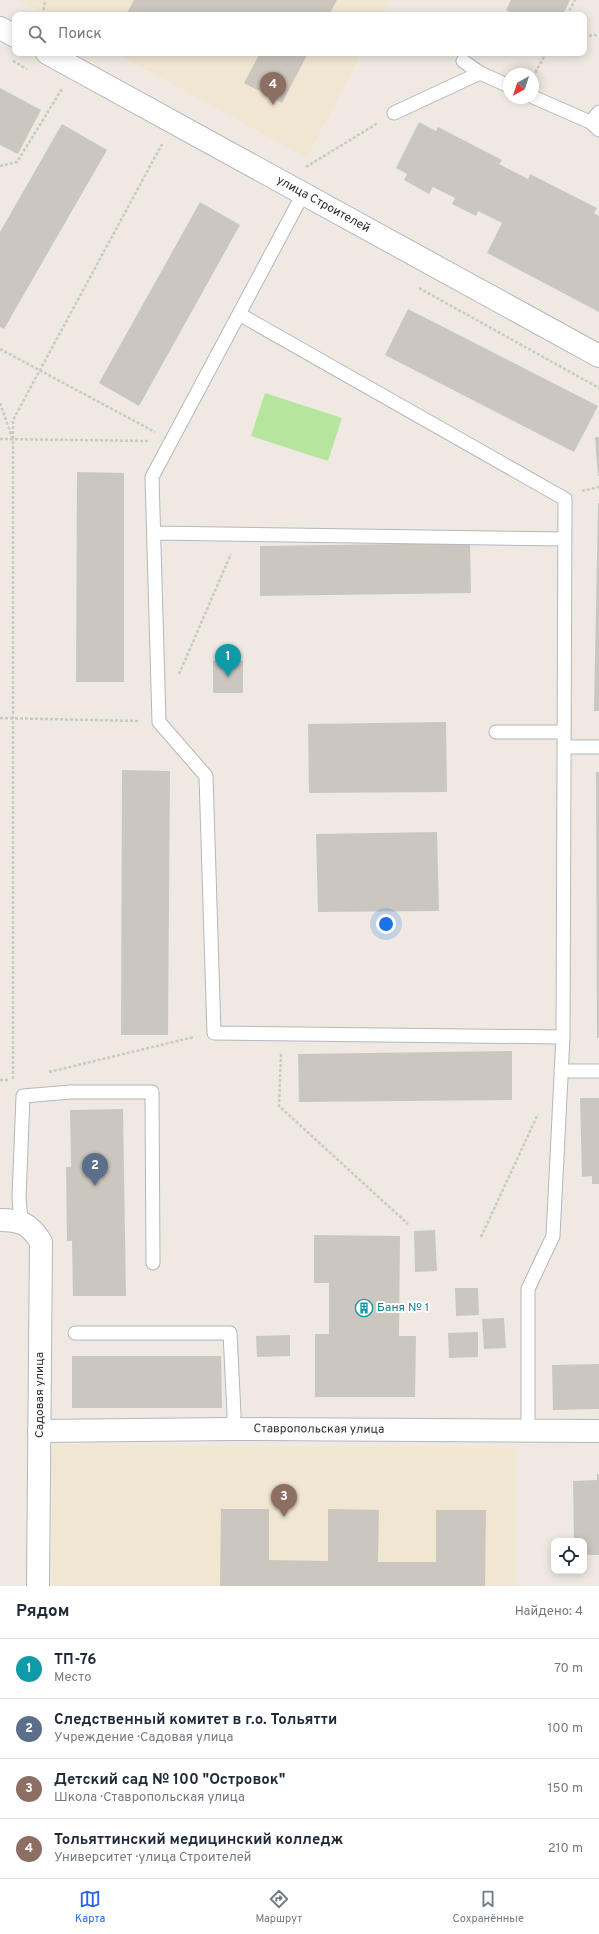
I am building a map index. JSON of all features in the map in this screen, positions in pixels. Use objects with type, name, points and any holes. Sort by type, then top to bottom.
[{"type":"street","points":[[0,28],[12,34]]},
{"type":"street","name":"улица Строителей","points":[[52,56],[599,356]]},
{"type":"street","name":"Садовая улица","points":[[11,1221],[35,1233],[41,1242],[38,1586]]},
{"type":"street","name":"Ставропольская улица","points":[[39,1431],[232,1429],[599,1431]]},
{"type":"lane","points":[[463,61],[480,73],[503,83]]},
{"type":"lane","points":[[394,113],[480,73]]},
{"type":"lane","points":[[539,100],[594,126],[599,112]]},
{"type":"lane","points":[[303,194],[152,477],[159,722],[206,776],[214,1033],[563,1037]]},
{"type":"lane","points":[[239,314],[565,499],[562,1071],[553,1236],[528,1289],[528,1430]]},
{"type":"lane","points":[[154,533],[565,539]]},
{"type":"lane","points":[[496,732],[564,732]]},
{"type":"lane","points":[[564,747],[599,747]]},
{"type":"lane","points":[[562,1071],[599,1071]]},
{"type":"lane","points":[[11,1221],[19,1198],[23,1096],[71,1092],[152,1092],[153,1263]]},
{"type":"lane","points":[[75,1333],[230,1333],[234,1414],[232,1429]]},
{"type":"path","points":[[44,12],[46,0]]},
{"type":"path","points":[[569,12],[575,0]]},
{"type":"path","points":[[587,36],[599,35]]},
{"type":"path","points":[[538,68],[544,56]]},
{"type":"path","points":[[0,166],[17,162],[62,89]]},
{"type":"path","points":[[302,170],[394,113]]},
{"type":"path","points":[[13,1081],[13,420],[173,122]]},
{"type":"path","points":[[0,349],[172,441]]},
{"type":"path","points":[[0,403],[13,440]]},
{"type":"path","points":[[0,440],[172,441]]},
{"type":"path","points":[[177,679],[239,535]]},
{"type":"path","points":[[0,718],[159,722]]},
{"type":"path","points":[[44,1073],[214,1033]]},
{"type":"path","points":[[281,1034],[279,1106],[408,1224]]},
{"type":"path","points":[[0,1080],[13,1081],[20,1079]]},
{"type":"path","points":[[481,1237],[540,1109]]},
{"type":"shaded area","points":[[19,0],[389,0],[383,12],[41,12]]},
{"type":"shaded area","points":[[121,56],[359,56],[307,158]]},
{"type":"shaded area","points":[[52,1445],[516,1448],[516,1586],[52,1586]]},
{"type":"green space","points":[[265,393],[342,418],[328,461],[251,436]]},
{"type":"building","points":[[134,0],[337,0],[331,12],[128,12]]},
{"type":"building","points":[[511,0],[570,0],[564,12],[510,12],[506,10]]},
{"type":"building","points":[[258,56],[306,56],[282,103],[244,83]]},
{"type":"building","points":[[0,88],[41,110],[18,154],[0,145]]},
{"type":"building","points":[[419,122],[436,131],[438,127],[502,160],[499,164],[528,179],[530,174],[597,208],[594,213],[599,216],[599,312],[487,253],[502,223],[478,211],[476,216],[452,204],[455,198],[433,187],[429,194],[404,180],[407,174],[396,168]]},
{"type":"building","points":[[62,124],[107,150],[4,329],[0,327],[0,232]]},
{"type":"building","points":[[200,202],[240,225],[139,406],[99,383]]},
{"type":"building","points":[[408,309],[598,406],[574,452],[385,355]]},
{"type":"building","points":[[595,437],[599,437],[599,476],[598,476]]},
{"type":"building","points":[[77,472],[124,473],[124,682],[76,682]]},
{"type":"building","points":[[598,503],[599,711],[594,711]]},
{"type":"building","points":[[470,543],[471,593],[260,596],[260,546]]},
{"type":"building","points":[[213,661],[243,661],[243,693],[213,693]]},
{"type":"building","points":[[446,722],[447,792],[309,793],[308,724]]},
{"type":"building","points":[[122,770],[170,771],[168,1035],[121,1035]]},
{"type":"building","points":[[596,772],[599,772],[599,1038],[597,1038]]},
{"type":"building","points":[[437,832],[439,911],[318,912],[316,834]]},
{"type":"building","points":[[512,1051],[512,1100],[299,1102],[298,1054]]},
{"type":"building","points":[[580,1098],[599,1098],[599,1184],[592,1184],[592,1176],[582,1177]]},
{"type":"building","points":[[123,1109],[126,1296],[73,1296],[72,1241],[67,1241],[66,1167],[71,1167],[70,1110]]},
{"type":"building","points":[[435,1230],[437,1271],[415,1272],[414,1231]]},
{"type":"building","name":"Баня № 1","points":[[314,1235],[400,1236],[399,1336],[416,1336],[415,1397],[315,1397],[315,1334],[329,1334],[329,1283],[314,1283]]},
{"type":"building","points":[[455,1288],[478,1288],[479,1315],[456,1316]]},
{"type":"building","points":[[504,1318],[506,1348],[484,1349],[482,1319]]},
{"type":"building","points":[[478,1332],[478,1357],[449,1358],[448,1333]]},
{"type":"building","points":[[290,1335],[290,1356],[257,1357],[256,1336]]},
{"type":"building","points":[[72,1356],[221,1356],[222,1408],[72,1408]]},
{"type":"building","points":[[599,1364],[599,1409],[553,1410],[552,1365]]},
{"type":"building","points":[[597,1474],[599,1474],[599,1555],[587,1555],[587,1538],[574,1538],[573,1481],[597,1480]]},
{"type":"building","points":[[221,1509],[269,1509],[269,1560],[328,1561],[328,1509],[379,1510],[378,1562],[436,1562],[436,1510],[486,1510],[485,1586],[220,1586]]},
{"type":"place","name":"Тольяттинский медицинский колледж","points":[[273,105]]},
{"type":"place","name":"ТП-76","points":[[228,677]]},
{"type":"place","name":"Следственный комитет в г.о. Тольятти","points":[[95,1186]]},
{"type":"place","name":"Баня № 1","points":[[364,1308]]},
{"type":"place","name":"Детский сад № 100 \"Островок\"","points":[[284,1517]]}]
